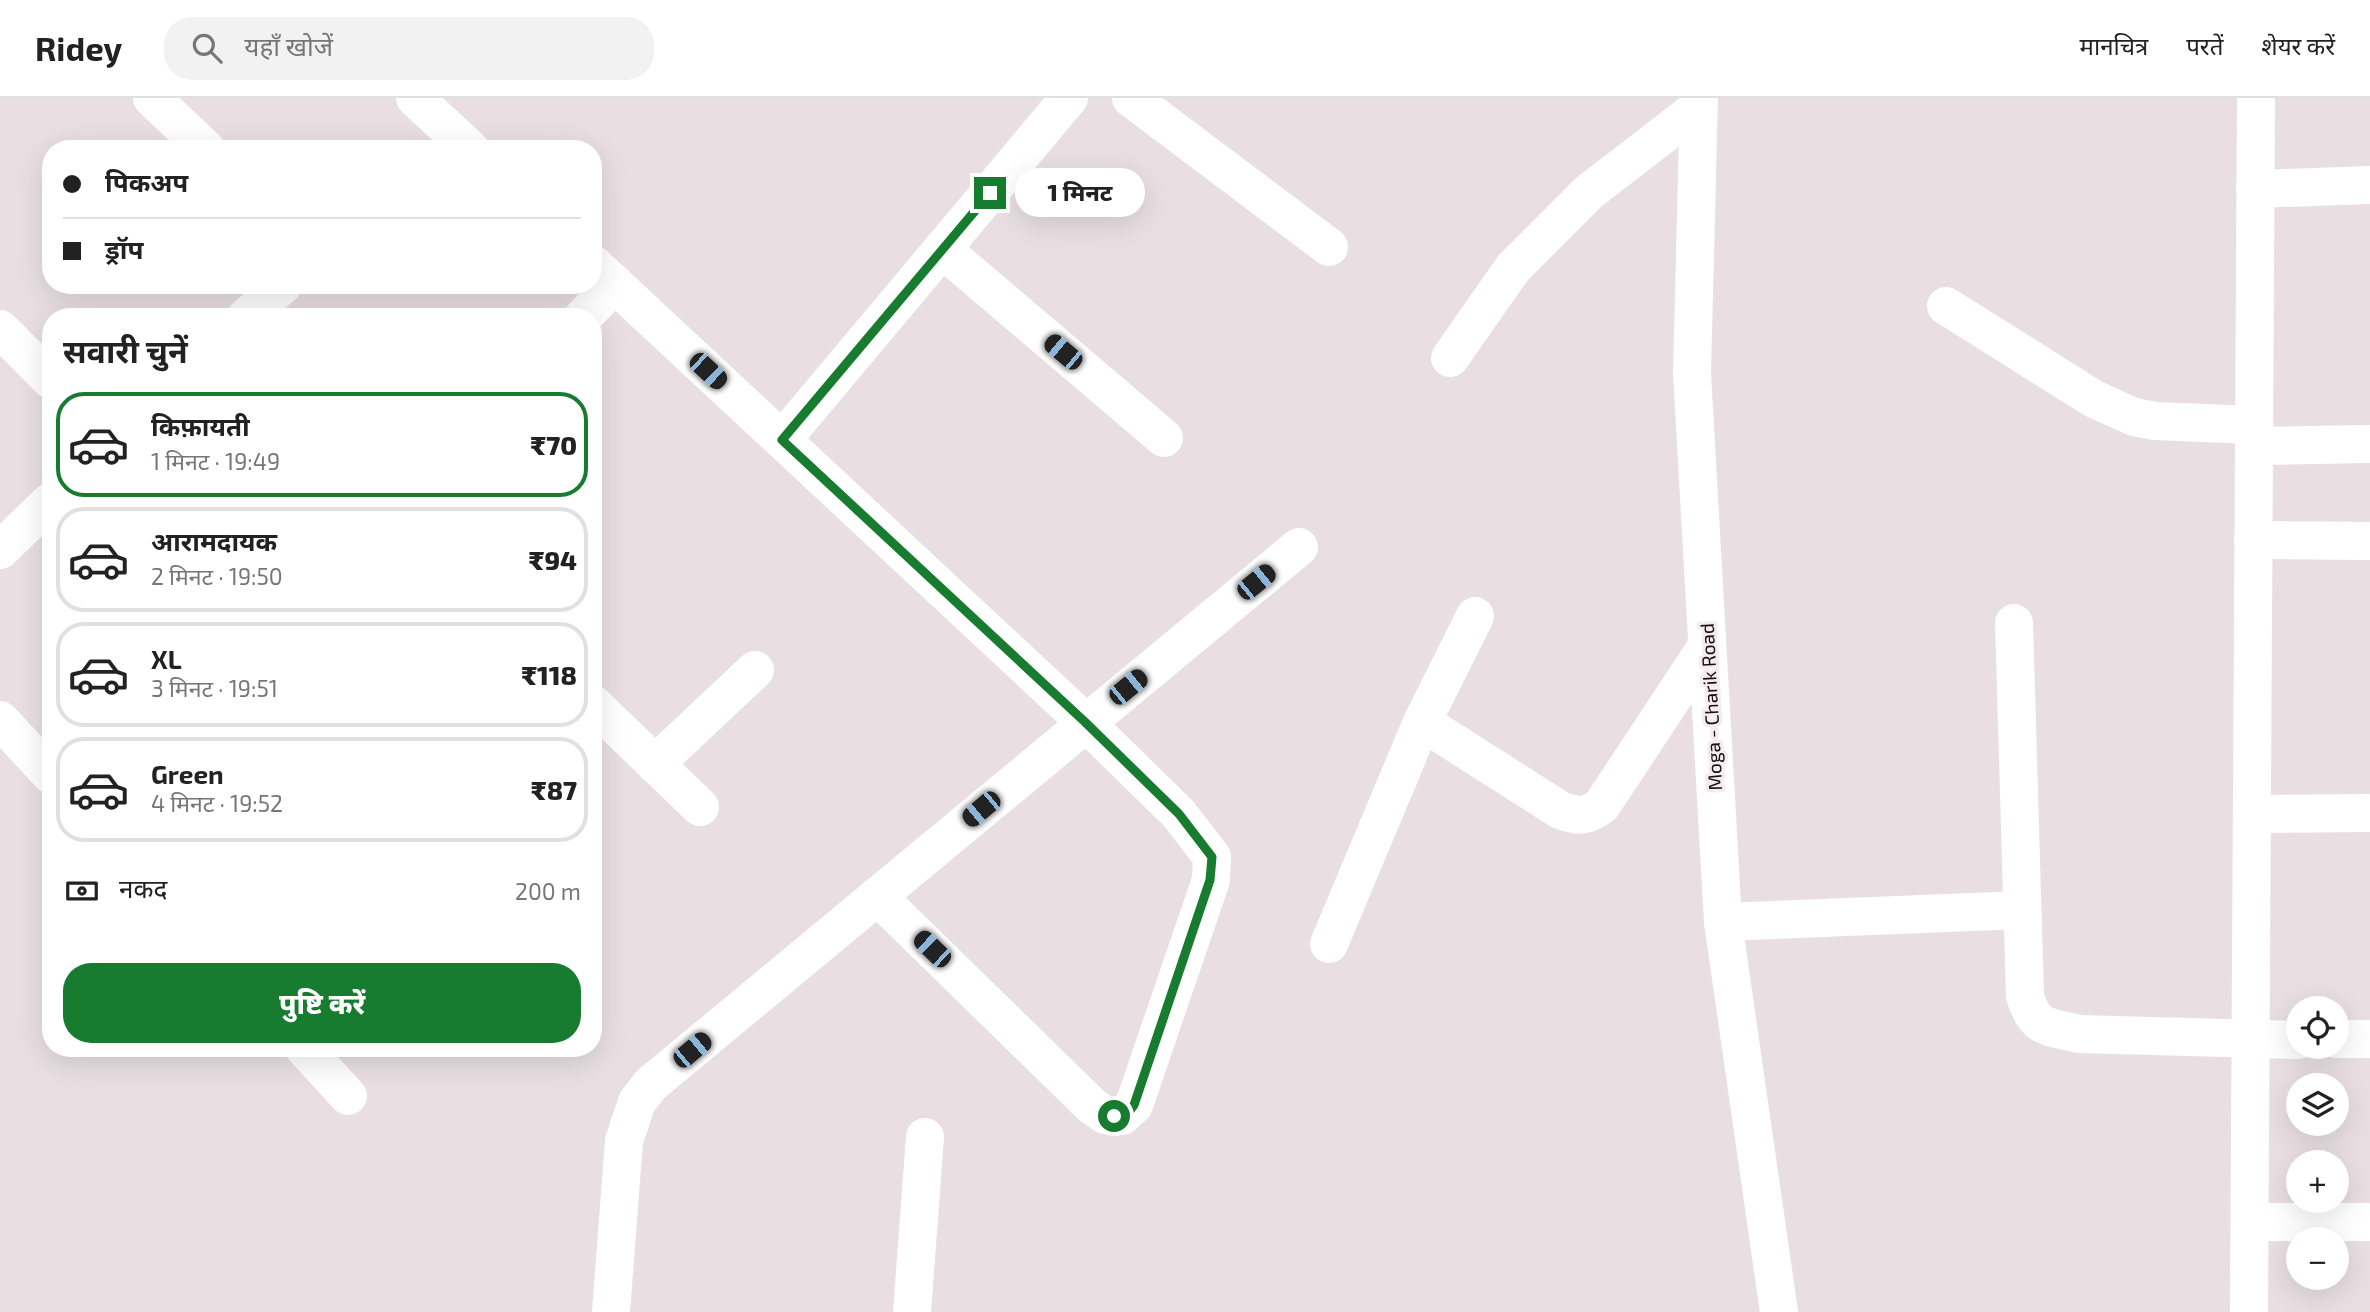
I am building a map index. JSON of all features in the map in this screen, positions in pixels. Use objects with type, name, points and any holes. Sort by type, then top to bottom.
[{"type":"street","points":[[152,98],[196,140]]},
{"type":"street","points":[[415,98],[460,140]]},
{"type":"street","points":[[782,440],[1069,98]]},
{"type":"street","points":[[1131,98],[1329,247]]},
{"type":"street","points":[[2249,1312],[2256,98]]},
{"type":"street","points":[[1450,358],[1513,268],[1589,192],[1698,103]]},
{"type":"street","name":"Moga - Charik Road","points":[[1698,103],[1692,373],[1723,922],[1779,1312]]},
{"type":"street","points":[[2255,189],[2370,185]]},
{"type":"street","points":[[942,249],[1164,438]]},
{"type":"street","points":[[604,274],[1085,722],[1179,814],[1212,857],[1210,880],[1134,1105],[1128,1113],[1105,1115],[1092,1106],[877,896]]},
{"type":"street","points":[[256,308],[273,294]]},
{"type":"street","points":[[1946,306],[2094,399],[2134,417],[2254,435],[2370,444]]},
{"type":"street","points":[[0,329],[42,371]]},
{"type":"street","points":[[0,550],[42,510]]},
{"type":"street","points":[[2253,540],[2370,541]]},
{"type":"street","points":[[613,1312],[624,1141],[637,1102],[651,1084],[1299,547]]},
{"type":"street","points":[[1329,944],[1422,722],[1475,616]]},
{"type":"street","points":[[2014,622],[2025,996],[2031,1016],[2045,1026],[2079,1034],[2286,1040]]},
{"type":"street","points":[[1422,722],[1560,810],[1576,816],[1591,814],[1602,805],[1707,646]]},
{"type":"street","points":[[655,764],[755,670]]},
{"type":"street","points":[[602,713],[700,807]]},
{"type":"street","points":[[0,720],[42,765]]},
{"type":"street","points":[[2252,814],[2370,813]]},
{"type":"street","points":[[1723,922],[2022,910]]},
{"type":"street","points":[[2349,1039],[2370,1039]]},
{"type":"street","points":[[312,1057],[348,1096]]},
{"type":"street","points":[[912,1312],[925,1137]]},
{"type":"street","points":[[2250,1222],[2370,1222]]},
{"type":"route","points":[[990,193],[782,440],[1085,722],[1179,814],[1212,857],[1210,880],[1134,1105],[1128,1113],[1114,1116]]}]
